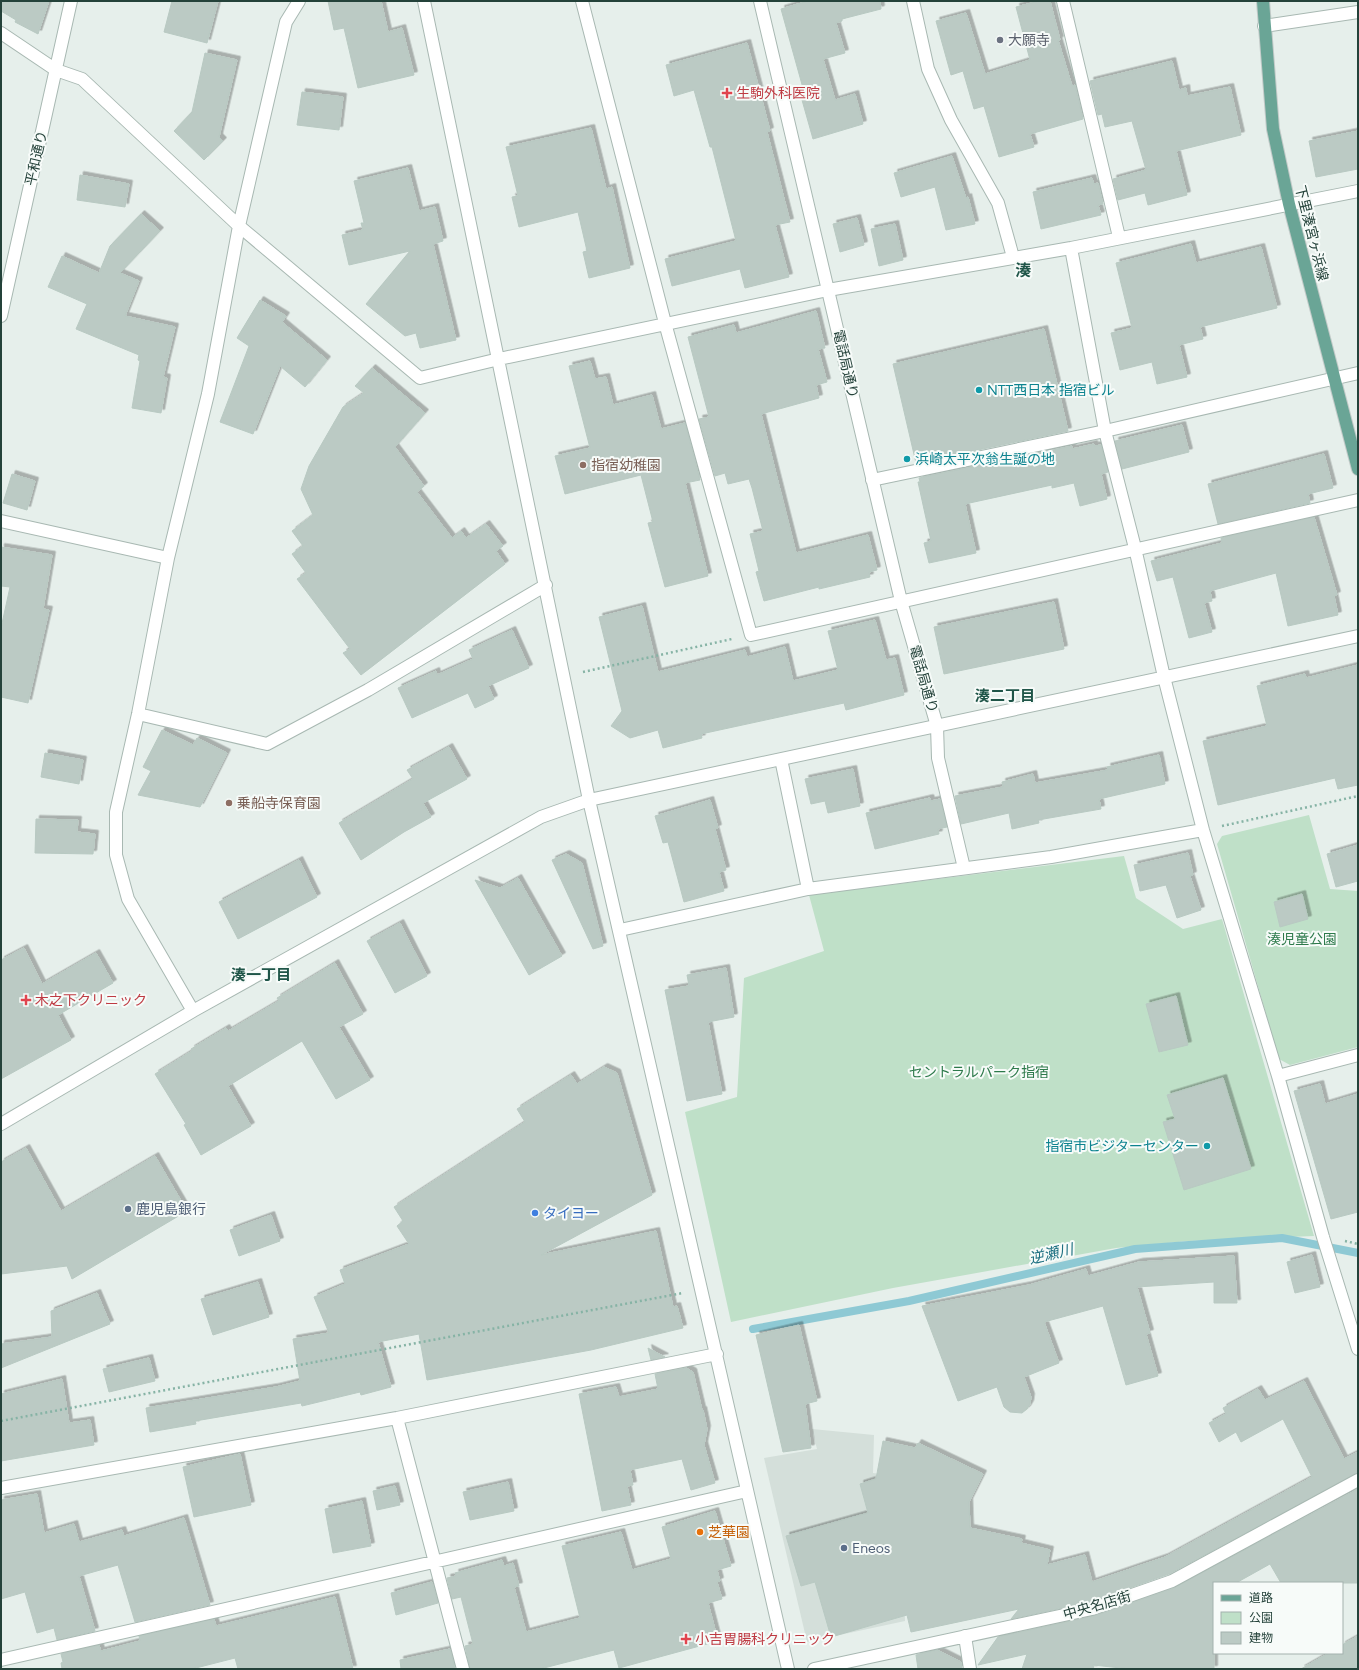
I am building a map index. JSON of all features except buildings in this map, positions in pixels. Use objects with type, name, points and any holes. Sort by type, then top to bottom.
[{"type":"main road","name":"下里湊宮ヶ浜線","points":[[1263,1],[1272,129],[1289,204],[1358,469]]},
{"type":"street","name":"平和通り","points":[[1,316],[71,1]]},
{"type":"street","points":[[193,1011],[128,899],[116,855],[116,812],[138,714],[168,558],[208,394],[239,226],[286,22],[299,1]]},
{"type":"street","points":[[424,1],[590,800],[788,1669]]},
{"type":"street","points":[[582,1],[665,323],[752,635],[1135,548],[1358,500]]},
{"type":"street","name":"電話局通り","points":[[760,1],[901,601],[937,726],[938,758],[964,868]]},
{"type":"street","points":[[914,1],[928,68],[951,120],[998,203],[1013,257]]},
{"type":"street","points":[[1063,1],[1119,237]]},
{"type":"street","points":[[1264,26],[1358,12]]},
{"type":"street","points":[[1,33],[56,70],[82,79],[239,226],[420,378],[499,359],[665,323],[828,290],[1071,248],[1119,237],[1358,191]]},
{"type":"street","points":[[1071,248],[1104,431],[1135,548],[1164,677],[1202,830],[1278,1076],[1323,1237],[1358,1349]]},
{"type":"street","points":[[872,480],[1104,431],[1358,373]]},
{"type":"street","points":[[1,521],[168,558]]},
{"type":"street","points":[[138,714],[267,744],[368,690],[546,585]]},
{"type":"street","points":[[1,1124],[193,1011],[541,817],[590,800],[1358,636]]},
{"type":"street","points":[[781,759],[808,889]]},
{"type":"street","points":[[620,930],[808,889],[1051,857],[1202,830]]},
{"type":"street","points":[[1278,1076],[1358,1055]]},
{"type":"street","points":[[1,1488],[397,1418],[717,1354]]},
{"type":"street","points":[[397,1418],[463,1669]]},
{"type":"street","name":"中央名店街","points":[[814,1669],[1092,1609],[1172,1581],[1358,1480]]},
{"type":"street","points":[[1,1660],[748,1491]]},
{"type":"street","points":[[965,1636],[970,1669]]},
{"type":"path","points":[[564,675],[752,635]]},
{"type":"path","points":[[1202,830],[1358,796]]},
{"type":"path","points":[[1,1422],[702,1290]]},
{"type":"shaded area","name":"Eneos","points":[[812,1429],[874,1435],[873,1473],[901,1476],[905,1621],[807,1642],[764,1458],[817,1449]]},
{"type":"green space","name":"湊児童公園","points":[[1309,815],[1330,889],[1358,891],[1358,1047],[1290,1065],[1279,1059],[1217,844],[1222,836]]},
{"type":"green space","name":"セントラルパーク指宿","points":[[1124,856],[1136,898],[1183,929],[1222,919],[1314,1236],[1188,1241],[1116,1248],[893,1288],[731,1322],[685,1112],[737,1097],[744,978],[824,951],[809,895]]},
{"type":"waterway","name":"逆瀬川","points":[[753,1329],[909,1301],[1135,1249],[1282,1238],[1358,1253]]},
{"type":"place","name":"大願寺","points":[[1000,40]]},
{"type":"place","name":"生駒外科医院","points":[[727,93]]},
{"type":"place","name":"NTT西日本 指宿ビル","points":[[979,390]]},
{"type":"place","name":"浜崎太平次翁生誕の地","points":[[907,459]]},
{"type":"place","name":"指宿幼稚園","points":[[583,465]]},
{"type":"place","name":"乗船寺保育園","points":[[229,803]]},
{"type":"place","name":"木之下クリニック","points":[[26,1000]]},
{"type":"place","name":"指宿市ビジターセンター","points":[[1207,1146]]},
{"type":"place","name":"鹿児島銀行","points":[[128,1209]]},
{"type":"place","name":"タイヨー","points":[[535,1213]]},
{"type":"place","name":"芝華園","points":[[700,1532]]},
{"type":"place","name":"Eneos","points":[[844,1548]]},
{"type":"place","name":"小吉胃腸科クリニック","points":[[686,1639]]},
{"type":"district","name":"湊","points":[[1023,270]]},
{"type":"district","name":"湊二丁目","points":[[1005,696]]},
{"type":"district","name":"湊一丁目","points":[[261,975]]}]
